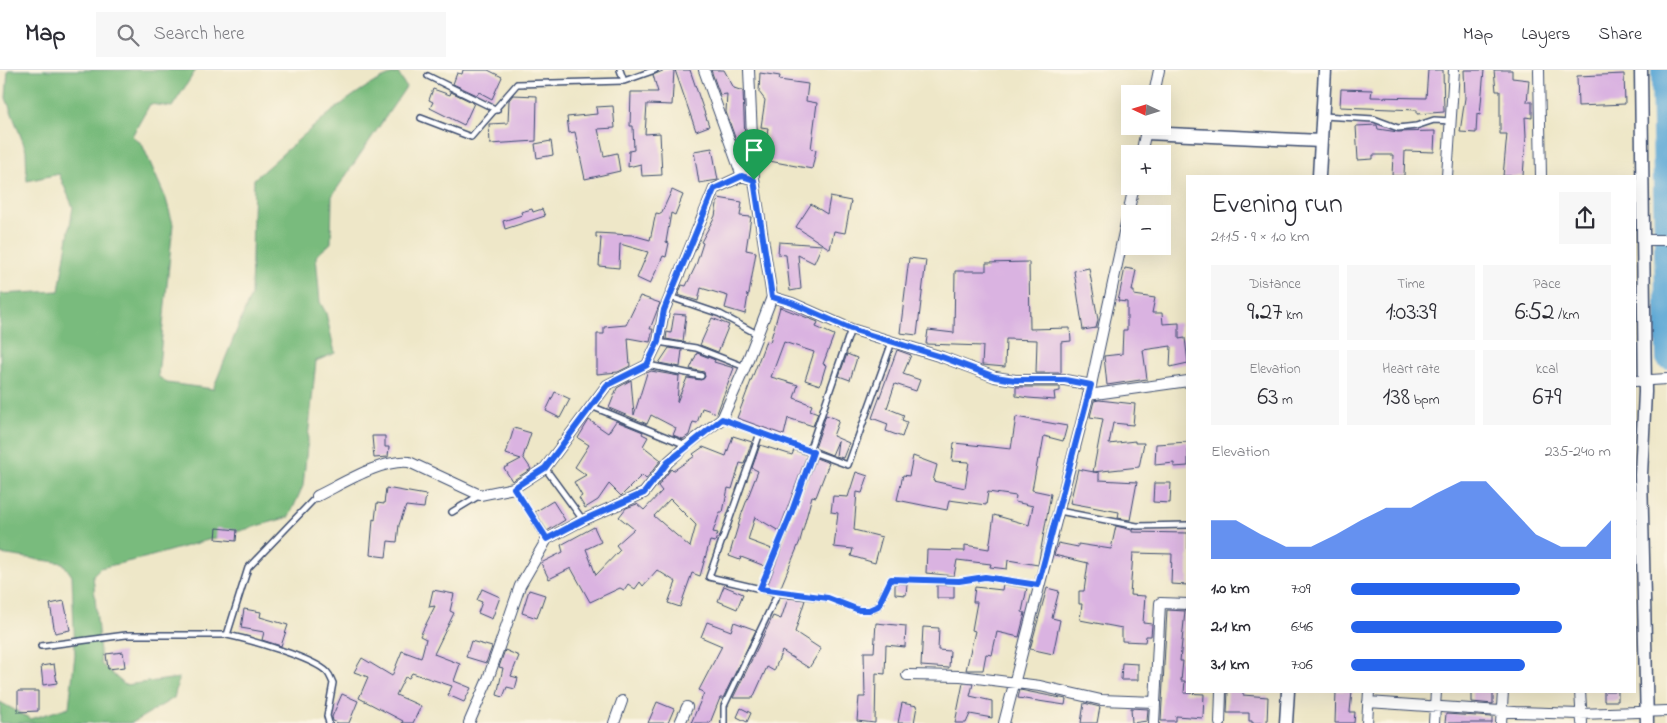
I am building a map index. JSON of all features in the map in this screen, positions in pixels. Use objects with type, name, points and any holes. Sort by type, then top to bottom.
[{"type":"street","points":[[704,70],[742,176]]},
{"type":"street","points":[[469,723],[488,679],[520,586],[547,539],[583,520],[644,493],[668,462],[722,419],[745,367],[772,297],[754,180],[749,70]]},
{"type":"street","points":[[1156,85],[1159,70]]},
{"type":"street","points":[[1319,175],[1325,70]]},
{"type":"street","points":[[1447,175],[1454,70]]},
{"type":"street","points":[[1539,70],[1541,175]]},
{"type":"street","points":[[1641,70],[1644,240],[1638,475],[1647,717]]},
{"type":"street","points":[[1171,132],[1321,141]]},
{"type":"street","points":[[317,496],[380,467],[398,461],[409,462],[480,495],[514,488],[545,468],[607,385],[647,365],[658,342],[664,310],[714,189],[742,176],[754,180]]},
{"type":"street","points":[[1004,723],[1038,585],[1090,390],[1132,195]]},
{"type":"street","points":[[1644,240],[1667,240]]},
{"type":"street","points":[[772,297],[792,303],[851,329],[942,357],[995,377],[1015,380],[1065,380],[1090,390],[1186,381]]},
{"type":"street","points":[[1639,381],[1667,378]]},
{"type":"street","points":[[1154,723],[1160,603],[1186,604]]},
{"type":"street","points":[[907,675],[961,676],[1014,683],[1101,700],[1155,702]]},
{"type":"street","points":[[1220,723],[1221,693]]},
{"type":"street","points":[[1286,723],[1288,693]]},
{"type":"street","points":[[1434,723],[1436,693]]},
{"type":"street","points":[[1501,723],[1503,693]]},
{"type":"street","points":[[1580,693],[1581,718]]},
{"type":"street","points":[[1367,723],[1369,696],[1435,706],[1581,718],[1647,717],[1667,711]]},
{"type":"street","points":[[614,723],[622,702]]},
{"type":"street","points":[[680,723],[687,707]]},
{"type":"lane","points":[[620,70],[624,81]]},
{"type":"lane","points":[[421,118],[471,137],[497,110],[517,84],[624,81],[655,70]]},
{"type":"lane","points":[[428,76],[497,110]]},
{"type":"lane","points":[[1322,116],[1374,119],[1398,128],[1434,120],[1451,121]]},
{"type":"lane","points":[[670,298],[720,314],[757,334]]},
{"type":"lane","points":[[760,589],[791,514],[851,329]]},
{"type":"lane","points":[[658,342],[696,348],[745,367]]},
{"type":"lane","points":[[722,419],[848,465],[892,342]]},
{"type":"lane","points":[[647,365],[701,376]]},
{"type":"lane","points":[[591,406],[687,445]]},
{"type":"lane","points":[[760,433],[709,578],[778,593],[828,598],[859,610],[869,610],[878,606],[891,579],[959,581],[985,577],[1038,585]]},
{"type":"lane","points":[[545,468],[583,520]]},
{"type":"lane","points":[[514,488],[547,539]]},
{"type":"lane","points":[[452,512],[480,495]]},
{"type":"lane","points":[[227,635],[248,568],[317,496]]},
{"type":"lane","points":[[1059,511],[1137,526],[1186,525]]},
{"type":"lane","points":[[724,723],[724,706],[778,593]]},
{"type":"lane","points":[[41,646],[126,635],[227,635],[299,657],[326,671],[334,683],[327,716],[329,723]]},
{"type":"green space","points":[[8,70],[196,70],[172,107],[150,104],[132,136],[142,144],[166,199],[173,224],[158,376],[167,383],[213,389],[251,295],[254,179],[323,118],[382,78],[398,73],[406,87],[332,196],[331,243],[316,256],[320,302],[326,313],[335,353],[316,361],[303,486],[289,517],[148,557],[100,568],[93,575],[101,664],[125,685],[179,678],[174,698],[132,723],[0,723],[0,702],[31,719],[69,707],[75,655],[72,576],[63,563],[0,554],[0,294],[59,291],[73,207],[59,174],[27,181],[26,150],[6,98]]},
{"type":"building","points":[[463,70],[488,70],[502,77],[492,99],[479,92],[477,95],[453,84],[457,73],[462,74]]},
{"type":"building","points":[[665,70],[674,70],[672,105],[647,104],[645,134],[660,133],[662,175],[642,176],[641,164],[628,167],[629,151],[634,150],[633,126],[630,126],[631,92],[658,92],[653,75]]},
{"type":"building","points":[[675,70],[690,70],[709,126],[696,131]]},
{"type":"building","points":[[711,70],[724,70],[734,88],[743,91],[745,142],[737,143],[726,112],[727,94],[720,95]]},
{"type":"building","points":[[1428,70],[1443,70],[1444,112],[1417,114],[1417,110],[1340,107],[1341,89],[1372,90],[1371,97],[1426,98]]},
{"type":"building","points":[[1464,70],[1484,70],[1480,115],[1477,114],[1476,133],[1460,132],[1465,98]]},
{"type":"building","points":[[1494,70],[1512,70],[1512,78],[1529,80],[1527,102],[1532,102],[1532,118],[1525,117],[1526,136],[1523,175],[1503,175],[1507,134],[1500,134],[1500,91],[1496,91]]},
{"type":"building","points":[[760,73],[780,76],[779,80],[808,84],[806,101],[817,103],[811,149],[816,150],[812,169],[764,160],[768,128],[761,127],[765,100],[759,92]]},
{"type":"building","points":[[1624,74],[1625,104],[1578,106],[1577,76]]},
{"type":"building","points":[[433,89],[450,95],[451,92],[474,103],[464,125],[430,108],[433,102],[429,100]]},
{"type":"building","points":[[513,95],[537,96],[536,141],[490,144],[489,124],[508,123],[509,100]]},
{"type":"building","points":[[613,106],[615,128],[598,129],[604,156],[617,153],[620,171],[585,179],[575,132],[569,133],[567,117],[597,114],[596,107]]},
{"type":"building","points":[[1377,125],[1378,129],[1398,132],[1435,131],[1434,152],[1405,151],[1404,175],[1392,175],[1393,155],[1373,155],[1373,159],[1358,160],[1356,126]]},
{"type":"building","points":[[551,141],[553,155],[537,158],[535,144]]},
{"type":"building","points":[[712,148],[718,180],[699,183],[694,151]]},
{"type":"building","points":[[672,190],[683,195],[675,215],[671,213],[666,242],[669,243],[666,257],[663,256],[650,284],[637,278],[648,252],[620,244],[619,268],[599,266],[601,238],[596,237],[596,233],[632,235],[650,240],[656,213],[661,214]]},
{"type":"building","points":[[830,197],[851,201],[845,233],[834,231],[830,249],[796,227],[811,204],[827,214]]},
{"type":"building","points":[[718,198],[742,202],[740,216],[751,217],[746,250],[756,252],[749,294],[746,295],[748,295],[745,314],[725,308],[728,296],[701,288],[698,301],[678,295],[682,285],[686,286],[696,265],[703,243],[701,242],[715,216]]},
{"type":"building","points":[[532,209],[533,212],[542,209],[545,216],[505,229],[503,221],[522,215],[521,212]]},
{"type":"building","points":[[779,242],[822,245],[814,263],[798,255],[801,289],[790,291],[786,255],[778,254]]},
{"type":"building","points":[[909,258],[926,260],[917,335],[900,333]]},
{"type":"building","points":[[1029,262],[1030,329],[1070,328],[1071,341],[1061,342],[1061,373],[1036,373],[1037,340],[1006,339],[1005,367],[982,365],[983,346],[926,344],[928,330],[954,333],[955,271],[986,271],[986,263]]},
{"type":"building","points":[[1089,268],[1098,320],[1096,328],[1083,330],[1074,271]]},
{"type":"building","points":[[1125,268],[1136,270],[1132,291],[1134,291],[1134,295],[1155,298],[1152,313],[1162,313],[1163,324],[1179,323],[1179,339],[1185,338],[1186,363],[1170,367],[1171,346],[1143,350],[1147,379],[1107,385],[1104,356],[1122,354],[1123,330],[1127,330],[1127,302],[1118,301]]},
{"type":"building","points":[[640,296],[660,303],[650,329],[653,329],[650,342],[628,338],[630,366],[618,372],[597,374],[597,334],[604,334],[604,327],[626,325]]},
{"type":"building","points":[[780,307],[818,322],[816,327],[834,335],[823,364],[826,365],[820,385],[805,380],[814,352],[784,342],[771,377],[798,385],[794,398],[812,405],[810,410],[818,413],[813,426],[788,418],[784,435],[737,418],[766,341],[770,342]]},
{"type":"building","points":[[674,314],[686,315],[683,342],[666,339],[667,332],[671,333]]},
{"type":"building","points":[[712,318],[729,325],[718,352],[700,345]]},
{"type":"building","points":[[669,348],[682,350],[680,367],[659,363]]},
{"type":"building","points":[[897,350],[911,355],[903,374],[920,380],[916,391],[895,384],[887,408],[904,415],[902,420],[907,422],[902,437],[886,431],[888,424],[872,418]]},
{"type":"building","points":[[697,353],[715,360],[714,362],[734,368],[717,413],[702,408],[697,423],[693,422],[689,435],[683,439],[673,435],[676,428],[651,415],[647,424],[609,408],[617,388],[631,380],[634,415],[647,373],[651,371],[679,376],[677,402],[687,378],[701,380],[705,377],[704,372],[690,369]]},
{"type":"building","points":[[847,354],[857,358],[850,380],[839,376]]},
{"type":"building","points":[[1016,387],[1060,387],[1060,391],[1054,392],[1055,400],[1028,398],[1016,396]]},
{"type":"building","points":[[555,392],[570,399],[560,418],[546,411]]},
{"type":"building","points":[[1094,401],[1135,404],[1133,425],[1113,423],[1109,444],[1135,441],[1135,443],[1144,443],[1139,467],[1093,472],[1103,419],[1090,417]]},
{"type":"building","points":[[826,415],[839,420],[833,436],[849,443],[843,458],[836,456],[838,441],[832,455],[815,448]]},
{"type":"building","points":[[1016,417],[1067,426],[1063,441],[1044,436],[1040,459],[1038,459],[1032,490],[1051,494],[1038,565],[1008,560],[1007,569],[990,567],[991,564],[957,560],[954,576],[926,573],[927,550],[965,551],[965,545],[989,549],[994,515],[1029,525],[1033,506],[1015,502],[1016,496],[988,492],[986,505],[949,500],[947,510],[897,500],[903,475],[909,476],[913,456],[937,465],[933,481],[965,488],[969,462],[952,461],[954,443],[1011,449]]},
{"type":"building","points":[[589,420],[608,433],[616,421],[643,432],[642,434],[648,437],[643,446],[661,460],[646,479],[642,475],[621,496],[609,484],[598,500],[585,508],[579,498],[582,496],[574,482],[586,475],[575,467],[589,445],[578,438]]},
{"type":"building","points":[[514,428],[531,433],[523,457],[531,469],[512,481],[504,468],[521,459],[506,454]]},
{"type":"building","points":[[372,436],[385,436],[385,447],[389,447],[388,457],[374,458]]},
{"type":"building","points":[[733,436],[752,442],[744,464],[740,463],[732,489],[728,488],[723,512],[720,512],[713,532],[718,533],[715,542],[710,541],[700,576],[692,573],[680,607],[668,603],[676,582],[657,570],[643,586],[640,582],[635,589],[628,584],[624,590],[620,588],[590,602],[571,568],[549,579],[541,563],[563,552],[561,545],[594,527],[601,542],[586,549],[596,575],[620,550],[616,545],[634,529],[619,517],[626,508],[637,504],[644,510],[662,491],[658,486],[671,469],[673,471],[695,456],[693,454],[703,447],[726,456]],"holes":[[[670,499],[696,525],[690,547],[654,516]]]},
{"type":"building","points":[[1186,442],[1186,466],[1174,467],[1174,463],[1155,465],[1156,444]]},
{"type":"building","points":[[760,445],[792,455],[794,450],[807,455],[779,531],[755,517],[748,540],[772,549],[765,566],[741,557],[740,560],[729,556],[742,513],[758,471],[752,468]]},
{"type":"building","points":[[816,458],[829,463],[816,497],[812,496],[800,541],[780,589],[767,586]]},
{"type":"building","points":[[1078,469],[1099,473],[1099,480],[1137,482],[1130,520],[1118,518],[1119,512],[1070,503]]},
{"type":"building","points":[[856,472],[868,476],[862,493],[857,492],[854,530],[882,537],[875,563],[851,556],[853,549],[834,547],[838,513],[831,512],[833,496],[848,497]]},
{"type":"building","points":[[1154,483],[1171,483],[1170,503],[1153,502]]},
{"type":"building","points":[[386,488],[426,495],[424,508],[406,506],[399,525],[397,542],[388,541],[386,557],[370,555],[373,519],[375,520],[377,503],[384,504]]},
{"type":"building","points":[[553,501],[565,520],[547,531],[535,512]]},
{"type":"building","points":[[1116,526],[1132,530],[1132,532],[1186,533],[1186,585],[1171,584],[1172,554],[1133,553],[1130,595],[1145,596],[1143,623],[1152,624],[1151,636],[1146,636],[1145,642],[1122,641],[1122,628],[1080,620],[1082,604],[1079,604],[1079,591],[1084,591],[1088,563],[1054,555],[1058,543],[1078,547],[1078,544],[1111,549]]},
{"type":"building","points":[[217,528],[237,530],[236,541],[216,539]]},
{"type":"building","points":[[895,583],[907,584],[906,595],[895,594]]},
{"type":"building","points":[[1003,584],[1027,588],[1022,612],[1025,613],[1019,637],[997,632],[992,655],[986,654],[983,670],[966,670],[975,631],[972,630],[977,602],[973,602],[975,587],[1002,590]]},
{"type":"building","points":[[937,585],[954,585],[954,598],[937,598]]},
{"type":"building","points":[[724,586],[743,594],[737,609],[718,601]]},
{"type":"building","points":[[1047,588],[1059,591],[1052,618],[1060,620],[1053,654],[1030,649]]},
{"type":"building","points":[[482,589],[500,597],[492,619],[478,613],[482,602],[477,600]]},
{"type":"building","points":[[433,590],[454,594],[450,611],[454,613],[434,654],[460,664],[454,681],[471,688],[464,702],[448,695],[452,686],[412,673],[409,678],[405,677],[396,695],[421,706],[413,723],[402,723],[403,721],[359,698],[368,677],[354,672],[362,658],[392,676],[402,651],[421,658],[426,639],[420,636],[435,606],[429,607]]},
{"type":"building","points":[[529,590],[545,595],[537,618],[522,613]]},
{"type":"building","points":[[788,598],[805,600],[795,632],[821,649],[809,668],[782,651],[774,671],[767,667],[753,698],[733,698],[773,616],[781,619]]},
{"type":"building","points":[[64,601],[70,630],[55,633],[50,604]]},
{"type":"building","points":[[244,609],[261,612],[260,617],[288,625],[281,646],[262,640],[264,632],[241,628]]},
{"type":"building","points":[[1167,610],[1185,611],[1180,661],[1183,661],[1181,681],[1185,681],[1184,693],[1204,694],[1203,718],[1176,716],[1176,721],[1161,721]]},
{"type":"building","points":[[707,622],[731,631],[734,622],[756,630],[723,698],[720,698],[710,723],[691,723],[704,693],[699,690],[722,646],[701,637]]},
{"type":"building","points":[[876,623],[906,626],[905,647],[886,645],[885,674],[876,673],[875,723],[857,721],[859,697],[865,697],[864,652],[874,652]]},
{"type":"building","points":[[923,627],[939,628],[938,650],[950,651],[949,668],[921,666]]},
{"type":"building","points":[[471,641],[492,647],[486,663],[466,657]]},
{"type":"building","points":[[505,650],[519,656],[511,676],[518,678],[515,689],[507,687],[503,697],[497,695],[503,668],[499,667]]},
{"type":"building","points":[[123,652],[125,667],[108,669],[106,654]]},
{"type":"building","points":[[1122,663],[1138,664],[1138,680],[1121,680]]},
{"type":"building","points":[[54,664],[57,683],[43,685],[41,666]]},
{"type":"building","points":[[963,683],[973,684],[970,696],[992,701],[992,718],[970,714],[966,723],[955,723]]},
{"type":"building","points":[[1020,690],[1066,699],[1065,705],[1018,698]]},
{"type":"building","points":[[18,691],[38,691],[38,711],[18,712]]},
{"type":"building","points":[[1228,693],[1268,697],[1267,723],[1252,723],[1252,721],[1249,721],[1249,713],[1227,713]]},
{"type":"building","points":[[1336,693],[1352,693],[1350,712],[1355,712],[1354,723],[1335,723]]},
{"type":"building","points":[[1472,693],[1493,693],[1493,704],[1472,702]]},
{"type":"building","points":[[1604,693],[1618,693],[1618,701],[1604,701]]},
{"type":"building","points":[[342,694],[358,701],[349,723],[338,723],[333,721],[332,717]]},
{"type":"building","points":[[657,702],[674,709],[668,723],[648,723]]},
{"type":"building","points":[[902,703],[917,706],[914,723],[898,723]]},
{"type":"building","points":[[1084,703],[1100,707],[1097,723],[1081,723]]},
{"type":"building","points":[[741,708],[751,713],[747,722],[737,717]]},
{"type":"building","points":[[1131,708],[1148,709],[1147,721],[1132,723]]},
{"type":"building","points":[[1446,714],[1492,717],[1492,723],[1445,723]]},
{"type":"waterway","points":[[1662,70],[1667,358]]},
{"type":"route","points":[[742,176],[754,180],[772,297],[792,303],[851,329],[942,357],[995,377],[1015,380],[1065,380],[1091,385],[1038,585],[985,577],[959,581],[891,579],[878,606],[869,610],[859,610],[828,598],[778,593],[760,589],[791,514],[813,452],[722,419],[668,462],[644,493],[620,502],[547,539],[514,488],[545,468],[607,385],[647,365],[658,342],[664,310],[714,189],[742,176]]}]
